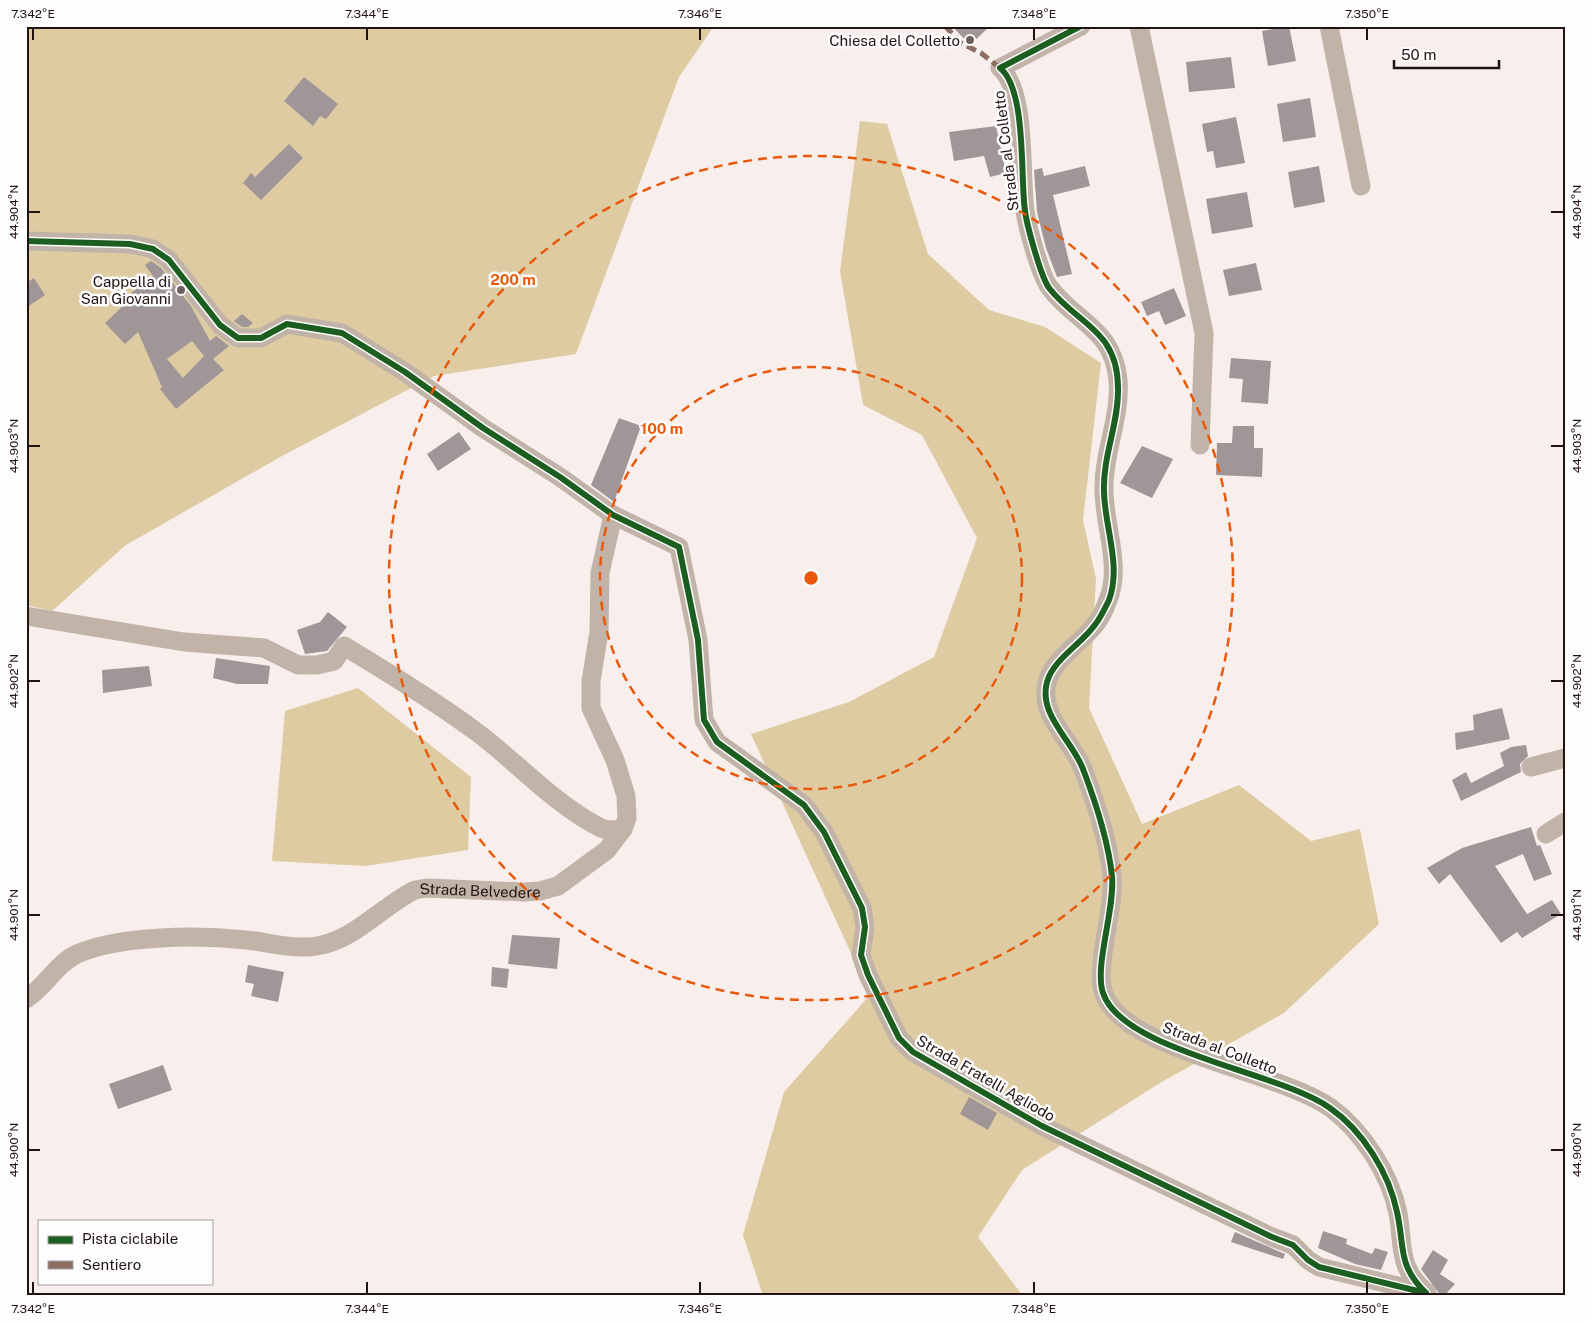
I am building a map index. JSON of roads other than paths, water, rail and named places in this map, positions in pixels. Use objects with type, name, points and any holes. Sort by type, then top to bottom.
[{"type":"street","name":"Strada al Colletto","points":[[1081,26],[1000,68],[1007,74],[1014,91],[1023,166],[1025,212],[1046,284],[1059,299],[1093,327],[1110,349],[1116,366],[1119,386],[1117,413],[1104,477],[1103,494],[1114,576],[1109,599],[1095,625],[1063,658],[1048,678],[1046,688],[1047,706],[1052,718],[1082,765],[1106,839],[1112,879],[1112,900],[1101,972],[1102,991],[1110,1008],[1137,1029],[1186,1052],[1295,1089],[1331,1109],[1348,1123],[1373,1154],[1384,1174],[1398,1213],[1400,1238],[1407,1270],[1412,1279],[1429,1294]]},
{"type":"street","points":[[1139,26],[1204,333],[1200,444]]},
{"type":"street","points":[[1329,26],[1361,186]]},
{"type":"street","points":[[26,240],[130,244],[154,249],[169,260],[220,325],[238,338],[261,338],[287,324],[342,333],[405,372],[483,428],[560,477],[613,515]]},
{"type":"street","name":"Strada Fratelli Agliodo","points":[[613,515],[680,547],[698,640],[704,720],[717,742],[804,805],[824,832],[862,908],[865,926],[861,955],[868,975],[899,1038],[913,1052],[1042,1126],[1263,1233],[1293,1245],[1308,1260],[1319,1267],[1429,1294]]},
{"type":"street","name":"Strada Belvedere","points":[[26,999],[68,960],[78,954],[102,947],[136,941],[203,937],[299,947],[318,946],[344,937],[415,890],[435,888],[524,892],[558,886],[607,850],[623,829],[628,818],[626,796],[615,760],[591,708],[591,681],[599,632],[600,573],[613,515]]},
{"type":"street","points":[[26,616],[184,642],[264,648],[298,664],[317,666],[334,661],[344,646],[413,688],[479,734],[566,807],[603,829],[613,831],[623,829]]},
{"type":"street","points":[[1531,767],[1565,758]]},
{"type":"street","points":[[1546,834],[1565,822]]},
{"type":"place","name":"Chiesa del Colletto","points":[[970,40]]},
{"type":"place","name":"Cappella di San Giovanni","points":[[181,290]]}]
